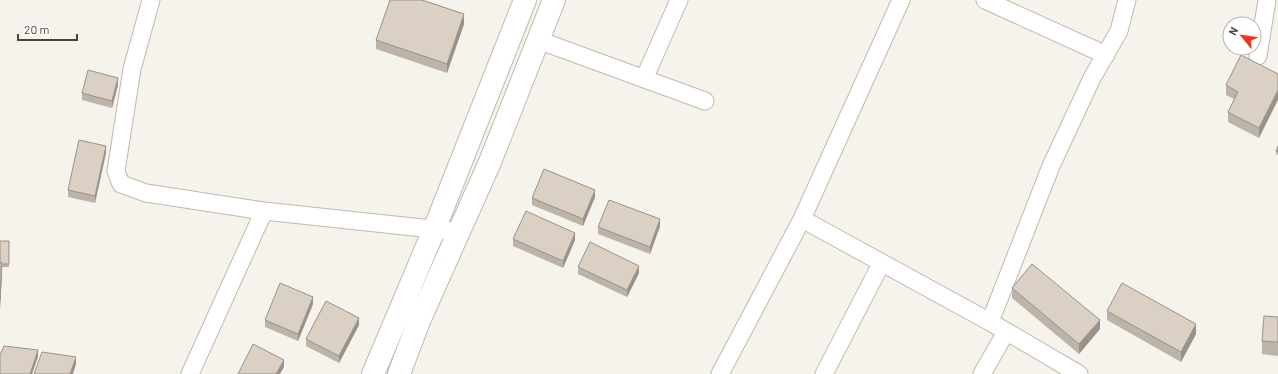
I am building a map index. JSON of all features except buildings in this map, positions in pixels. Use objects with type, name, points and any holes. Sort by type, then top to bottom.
[{"type":"street","points":[[151,0],[132,69],[116,171],[121,184],[146,193],[264,211],[460,232]]},
{"type":"street","points":[[373,374],[434,230],[525,0]]},
{"type":"street","points":[[399,374],[419,321],[490,162],[554,0]]},
{"type":"street","points":[[644,79],[679,0]]},
{"type":"street","points":[[720,374],[802,219],[901,0]]},
{"type":"street","points":[[985,0],[1106,55]]},
{"type":"street","points":[[990,322],[1051,166],[1092,78],[1119,31],[1127,0]]},
{"type":"street","points":[[1262,28],[1266,0]]},
{"type":"street","points":[[538,40],[705,101]]},
{"type":"street","points":[[190,374],[264,211]]},
{"type":"street","points":[[802,219],[881,264],[990,322],[1079,374]]},
{"type":"street","points":[[824,374],[881,264]]},
{"type":"street","points":[[982,374],[1006,332]]}]
